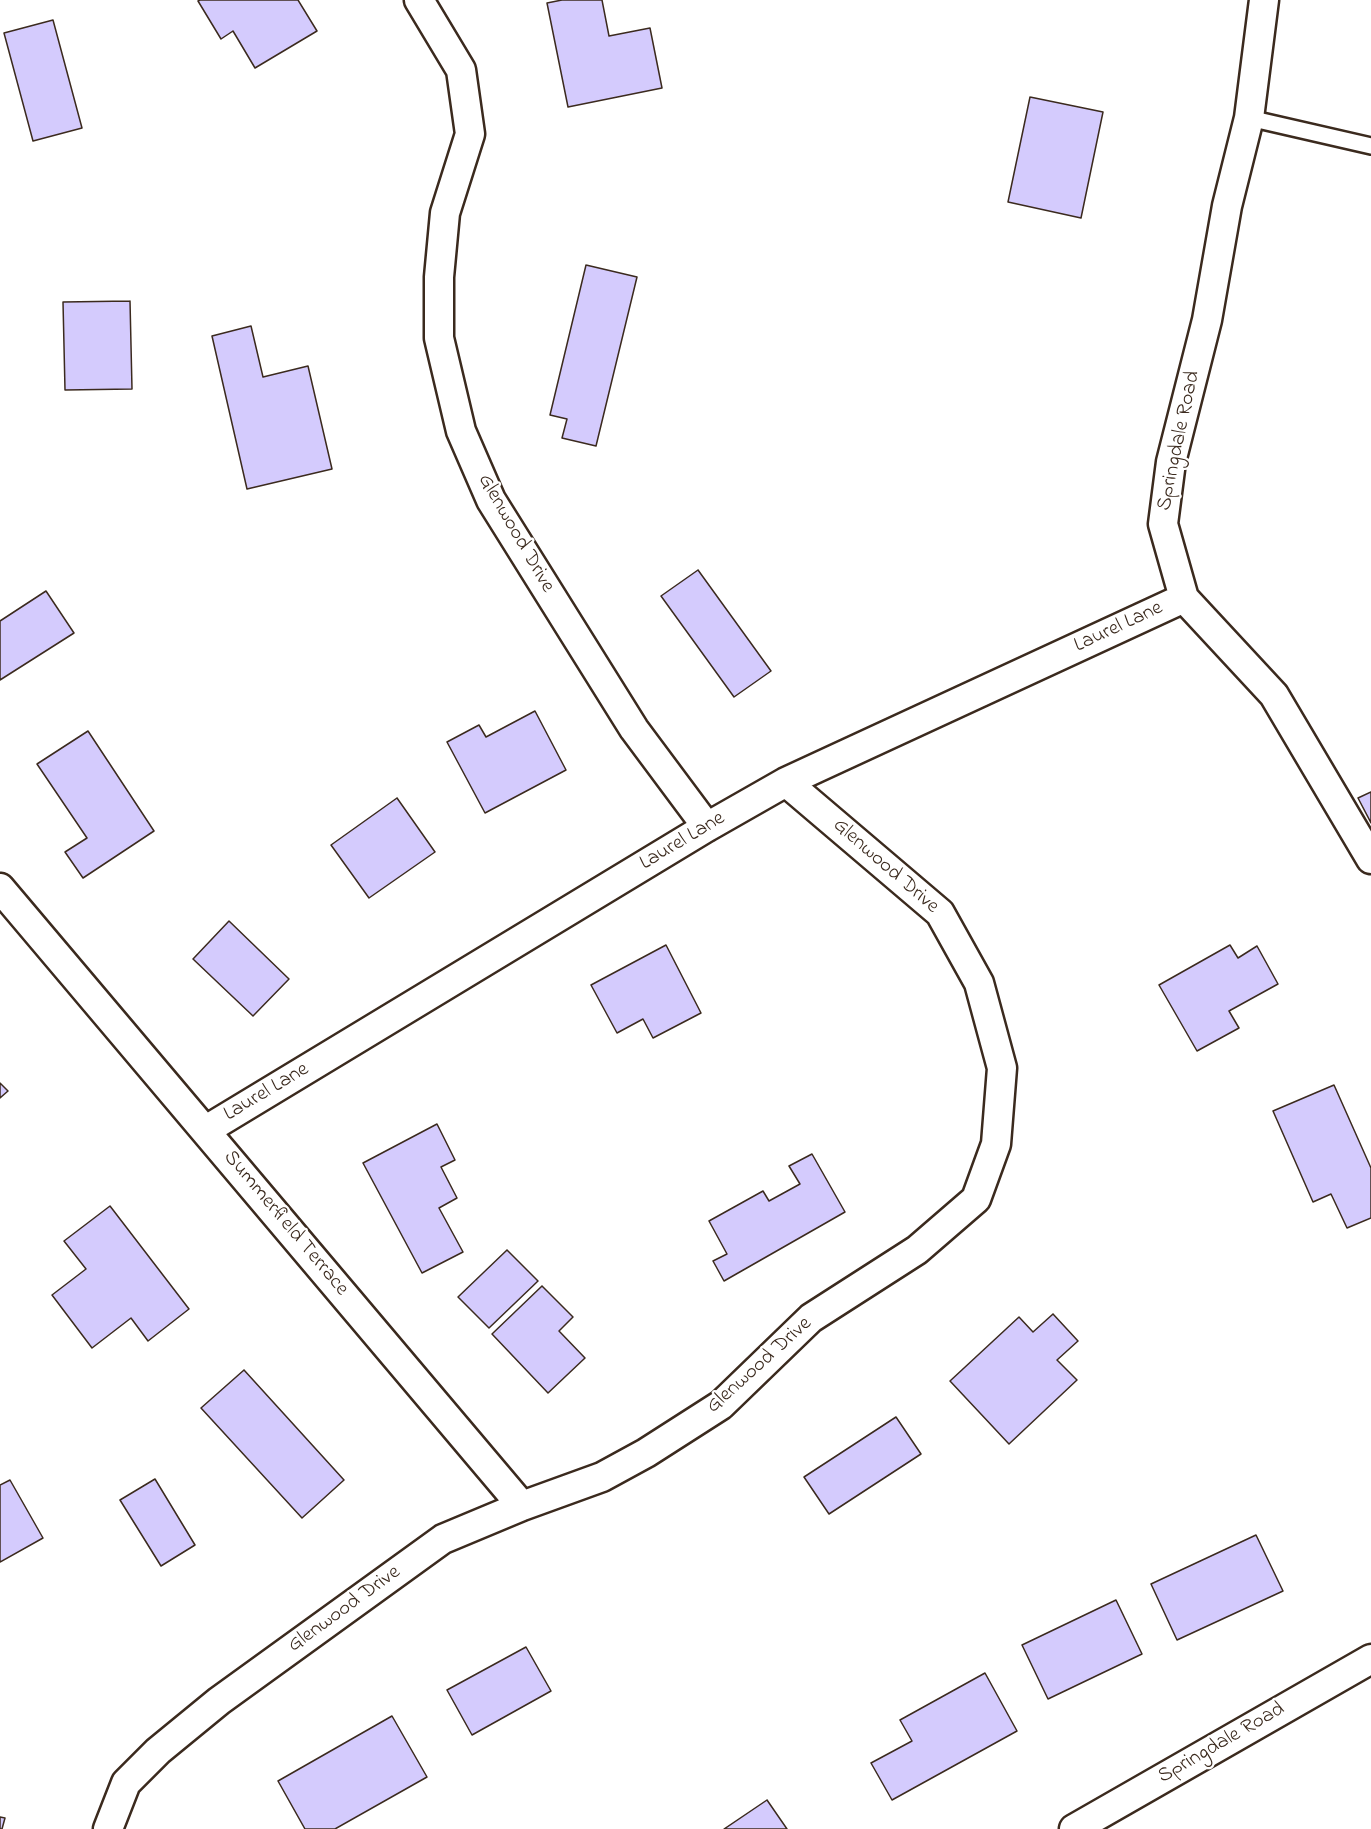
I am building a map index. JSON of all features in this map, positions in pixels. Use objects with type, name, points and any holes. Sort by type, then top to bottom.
[{"type":"street","name":"Glenwood Drive","points":[[419,0],[461,70],[470,134],[445,213],[439,277],[439,338],[461,431],[490,500],[634,729],[707,827]]},
{"type":"street","name":"Springdale Road","points":[[1264,0],[1249,118],[1227,206],[1207,320],[1171,462],[1163,524],[1184,598],[1274,695],[1371,860]]},
{"type":"street","name":"Laurel Lane","points":[[206,1130],[707,827],[786,782],[1184,598]]},
{"type":"street","name":"Glenwood Drive","points":[[108,1829],[126,1783],[159,1751],[204,1713],[442,1539],[602,1476],[646,1453],[721,1405],[811,1318],[917,1250],[976,1199],[996,1144],[1002,1068],[980,983],[940,913],[786,782]]},
{"type":"street","name":"Summerfield Terrace","points":[[0,888],[522,1506]]},
{"type":"street","name":"Springdale Road","points":[[1074,1829],[1371,1659]]},
{"type":"lane","points":[[1249,118],[1371,146]]},
{"type":"building","points":[[298,0],[317,31],[255,68],[233,31],[221,39],[198,1]]},
{"type":"building","points":[[562,0],[602,0],[609,36],[650,28],[662,88],[568,107],[547,3]]},
{"type":"building","points":[[53,20],[82,128],[33,141],[4,33]]},
{"type":"building","points":[[1030,97],[1103,112],[1081,218],[1008,202]]},
{"type":"building","points":[[586,265],[637,277],[596,446],[562,438],[567,419],[550,415]]},
{"type":"building","points":[[130,301],[132,389],[65,390],[63,302]]},
{"type":"building","points":[[251,326],[263,377],[308,366],[332,469],[247,489],[212,336]]},
{"type":"building","points":[[698,570],[771,671],[734,697],[661,596]]},
{"type":"building","points":[[46,591],[74,633],[0,680],[0,621]]},
{"type":"building","points":[[535,711],[566,770],[485,813],[447,742],[479,725],[486,737]]},
{"type":"building","points":[[88,731],[154,831],[83,878],[65,852],[87,838],[37,764]]},
{"type":"building","points":[[1371,792],[1371,823],[1358,798]]},
{"type":"building","points":[[397,798],[435,852],[369,898],[331,845]]},
{"type":"building","points":[[229,921],[289,979],[253,1016],[193,959]]},
{"type":"building","points":[[666,945],[701,1013],[653,1038],[643,1019],[617,1033],[591,985]]},
{"type":"building","points":[[1230,945],[1238,958],[1257,946],[1278,984],[1229,1011],[1239,1028],[1197,1051],[1159,985]]},
{"type":"building","points":[[0,1083],[8,1091],[0,1098]]},
{"type":"building","points":[[1334,1085],[1371,1168],[1371,1218],[1347,1228],[1331,1194],[1313,1202],[1273,1111]]},
{"type":"building","points":[[437,1124],[455,1160],[441,1167],[457,1198],[439,1208],[463,1252],[422,1273],[363,1163]]},
{"type":"building","points":[[812,1154],[845,1212],[724,1281],[713,1261],[727,1254],[709,1221],[763,1191],[769,1201],[800,1184],[789,1166]]},
{"type":"building","points":[[110,1206],[189,1309],[148,1341],[131,1318],[92,1348],[52,1295],[86,1269],[64,1241]]},
{"type":"building","points":[[507,1250],[538,1281],[489,1328],[458,1297]]},
{"type":"building","points":[[542,1286],[573,1317],[559,1331],[585,1358],[548,1393],[492,1334]]},
{"type":"building","points":[[1053,1314],[1078,1341],[1057,1360],[1077,1380],[1009,1444],[950,1381],[1019,1317],[1033,1332]]},
{"type":"building","points":[[244,1370],[344,1480],[302,1518],[201,1408]]},
{"type":"building","points":[[896,1417],[921,1454],[829,1514],[804,1477]]},
{"type":"building","points":[[155,1479],[195,1545],[161,1566],[120,1500]]},
{"type":"building","points":[[10,1480],[43,1538],[0,1562],[0,1485]]},
{"type":"building","points":[[1256,1535],[1283,1591],[1177,1640],[1151,1584]]},
{"type":"building","points":[[1116,1600],[1142,1654],[1048,1699],[1022,1645]]},
{"type":"building","points":[[526,1647],[551,1691],[472,1735],[447,1690]]},
{"type":"building","points":[[985,1673],[1017,1731],[892,1800],[871,1763],[912,1741],[900,1720]]},
{"type":"building","points":[[392,1716],[427,1777],[335,1829],[305,1829],[278,1781]]},
{"type":"building","points":[[767,1800],[787,1829],[724,1829]]},
{"type":"building","points":[[0,1817],[5,1818],[2,1829],[0,1829]]}]
